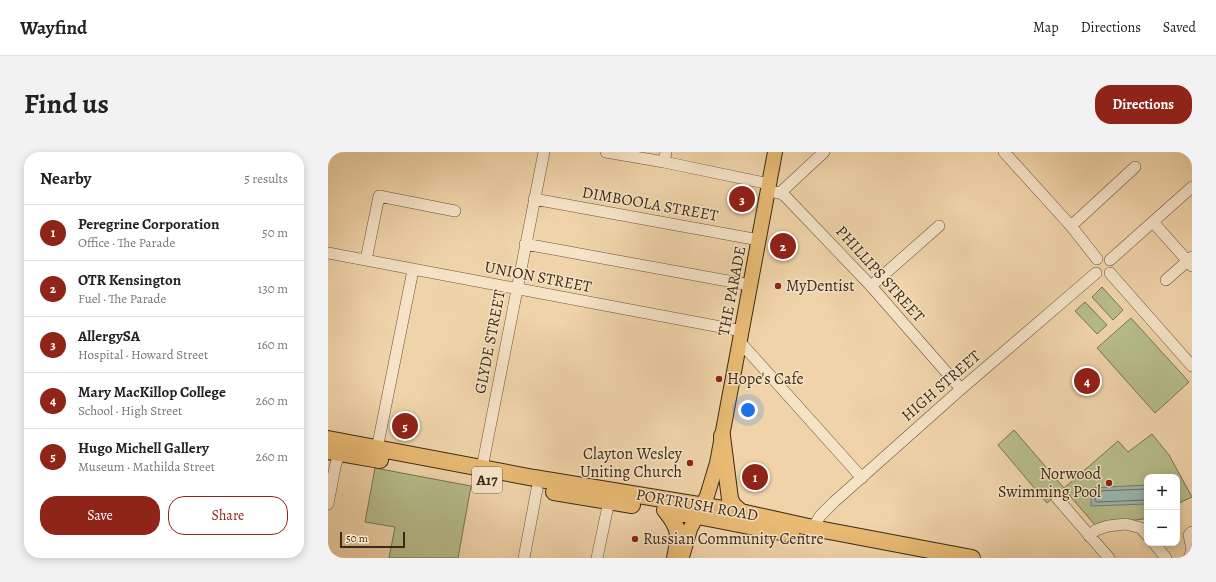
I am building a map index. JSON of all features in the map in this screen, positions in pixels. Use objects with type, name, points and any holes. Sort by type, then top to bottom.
[{"type":"highway","points":[[722,436],[730,499],[733,506],[741,512]]},
{"type":"highway","name":"PORTRUSH ROAD","points":[[332,448],[377,449],[482,468],[813,533],[972,558]]},
{"type":"highway","name":"PORTRUSH ROAD","points":[[332,448],[537,489],[666,510],[741,512],[813,533],[917,558]]},
{"type":"highway","points":[[666,510],[676,525],[679,541],[675,558]]},
{"type":"main road","name":"THE PARADE","points":[[691,558],[717,463],[759,240],[772,189],[775,152]]},
{"type":"main road","name":"THE PARADE","points":[[682,558],[690,529],[704,512]]},
{"type":"street","name":"GLYDE STREET","points":[[482,468],[544,152]]},
{"type":"street","points":[[606,152],[665,157],[772,189],[824,152]]},
{"type":"street","points":[[1004,152],[1071,226],[1097,259]]},
{"type":"street","points":[[1071,226],[1135,167]]},
{"type":"street","points":[[1110,260],[1192,187]]},
{"type":"street","name":"PHILLIPS STREET","points":[[772,189],[785,196],[871,286],[961,389]]},
{"type":"street","points":[[366,260],[379,196],[455,211]]},
{"type":"street","name":"DIMBOOLA STREET","points":[[534,199],[759,240]]},
{"type":"street","points":[[1152,222],[1191,262],[1166,280]]},
{"type":"street","points":[[871,286],[939,226]]},
{"type":"street","points":[[525,244],[750,285]]},
{"type":"street","name":"UNION STREET","points":[[328,253],[517,289],[741,336]]},
{"type":"street","points":[[1102,257],[1110,260],[1112,268],[1108,275],[1102,276],[1096,273],[1094,270],[1094,264],[1097,259],[1102,257]]},
{"type":"street","points":[[377,449],[413,270]]},
{"type":"street","name":"HIGH STREET","points":[[813,533],[817,520],[824,512],[961,389],[1096,273]]},
{"type":"street","points":[[1110,273],[1192,366]]},
{"type":"street","points":[[741,336],[862,478]]},
{"type":"street","points":[[328,504],[335,467],[332,448]]},
{"type":"street","points":[[524,558],[537,489]]},
{"type":"street","points":[[1057,498],[1109,558]]},
{"type":"street","points":[[597,558],[609,501]]},
{"type":"street","points":[[1089,536],[1096,530],[1108,526],[1126,524],[1141,528],[1144,532]]},
{"type":"street","points":[[1189,558],[1192,550],[1189,535],[1192,532]]},
{"type":"street","points":[[1156,546],[1166,558]]},
{"type":"green space","points":[[1102,287],[1123,310],[1113,320],[1092,297]]},
{"type":"green space","points":[[1085,302],[1107,325],[1097,334],[1075,311]]},
{"type":"green space","points":[[1131,318],[1189,382],[1155,413],[1097,348]]},
{"type":"green space","name":"Norwood Swimming Pool","points":[[1014,430],[1064,488],[1118,441],[1128,452],[1152,434],[1169,455],[1179,474],[1144,474],[1144,519],[1095,525],[1064,489],[1047,503],[998,445]]},
{"type":"green space","points":[[375,468],[471,486],[458,558],[389,558],[395,527],[365,522]]},
{"type":"green space","name":"Norwood Swimming Pool","points":[[1180,475],[1192,497],[1180,503]]},
{"type":"water","name":"Norwood Swimming Pool","points":[[1144,485],[1144,504],[1091,506],[1091,488]]},
{"type":"place","name":"AllergySA","points":[[742,199]]},
{"type":"place","name":"OTR Kensington","points":[[783,246]]},
{"type":"place","name":"MyDentist","points":[[778,286]]},
{"type":"place","name":"Hope's Cafe","points":[[719,379]]},
{"type":"place","name":"Mary MacKillop College","points":[[1087,381]]},
{"type":"place","name":"Hugo Michell Gallery","points":[[405,426]]},
{"type":"place","name":"Clayton Wesley Uniting Church","points":[[690,463]]},
{"type":"place","name":"Peregrine Corporation","points":[[755,477]]},
{"type":"place","name":"Norwood Swimming Pool","points":[[1109,483]]},
{"type":"place","name":"Russian Community Centre","points":[[635,539]]}]
